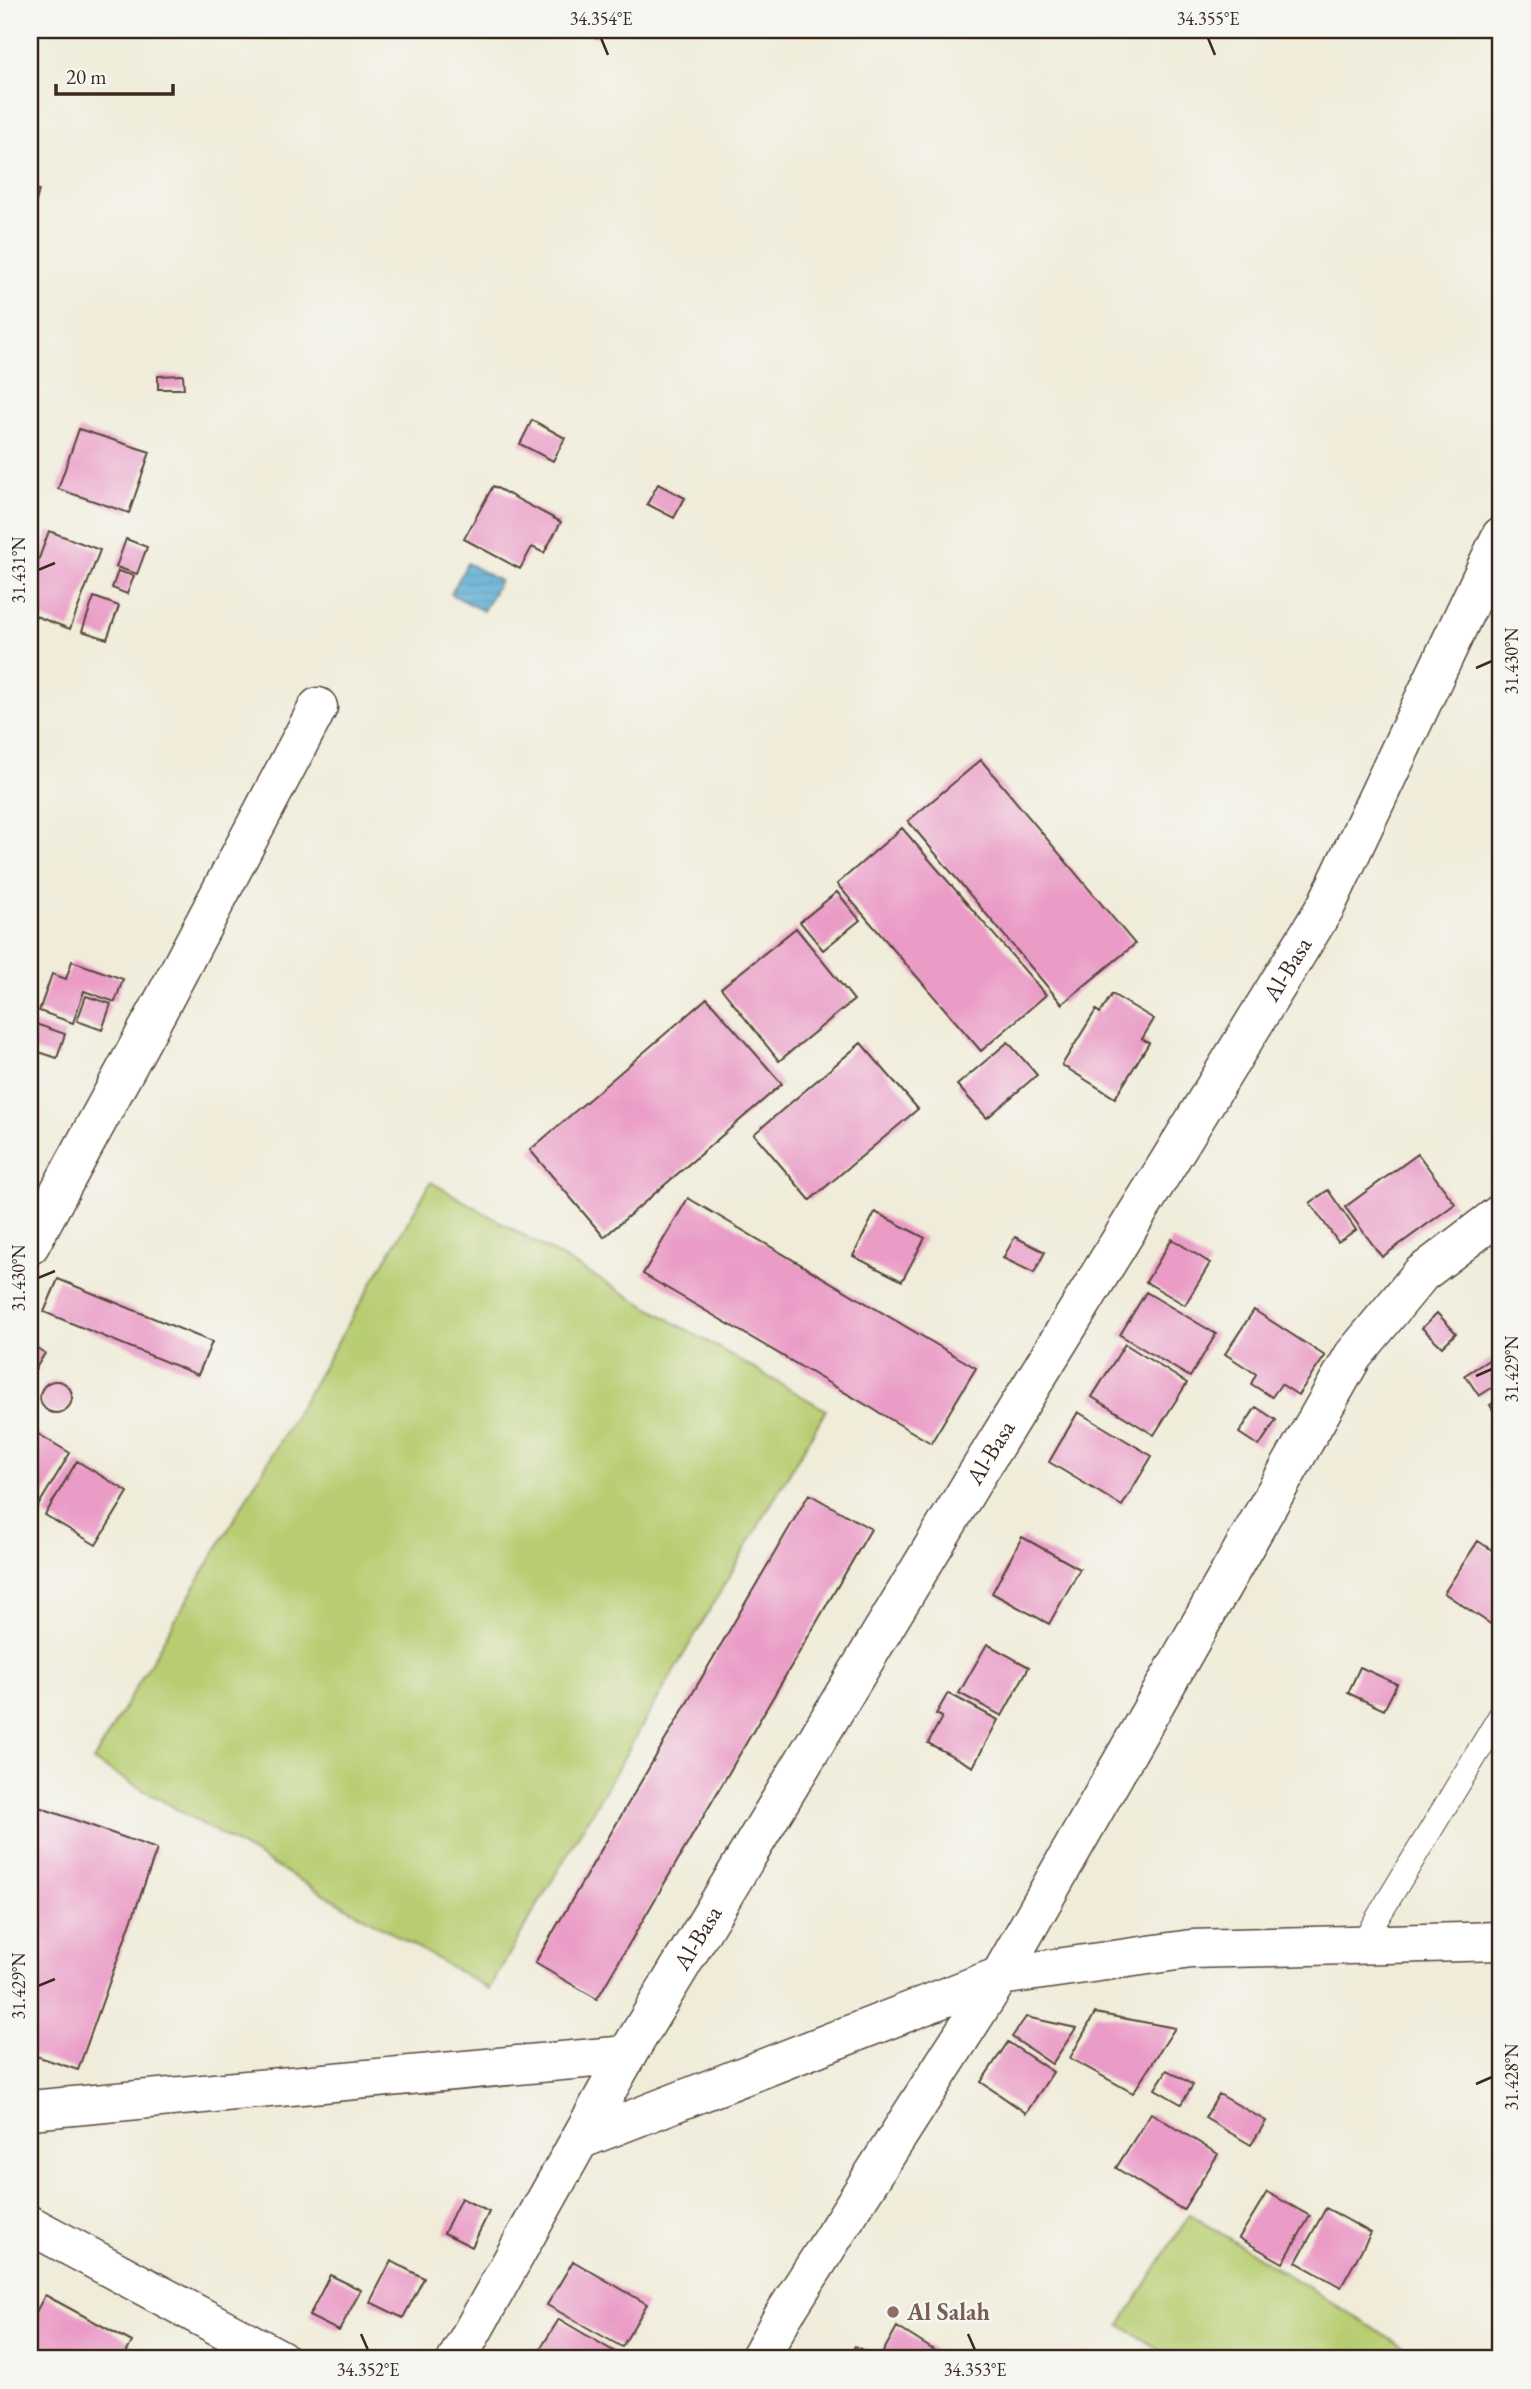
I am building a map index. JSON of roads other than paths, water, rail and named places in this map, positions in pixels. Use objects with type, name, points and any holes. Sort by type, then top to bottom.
[{"type":"street","name":"Al-Basa","points":[[457,2359],[627,2055],[971,1484],[1326,906],[1501,536]]},
{"type":"street","points":[[30,1244],[162,1003],[318,707]]},
{"type":"street","points":[[759,2359],[782,2316],[1000,1976],[1353,1356],[1421,1274],[1501,1213]]},
{"type":"street","points":[[582,2139],[1000,1976],[1191,1949],[1501,1941]]},
{"type":"street","points":[[30,2110],[627,2055]]},
{"type":"street","points":[[30,2225],[280,2359]]},
{"type":"lane","points":[[1362,1945],[1501,1714]]},
{"type":"water","points":[[467,563],[500,581],[483,611],[451,594]]},
{"type":"place","name":"Al Salah","points":[[893,2312]]}]
